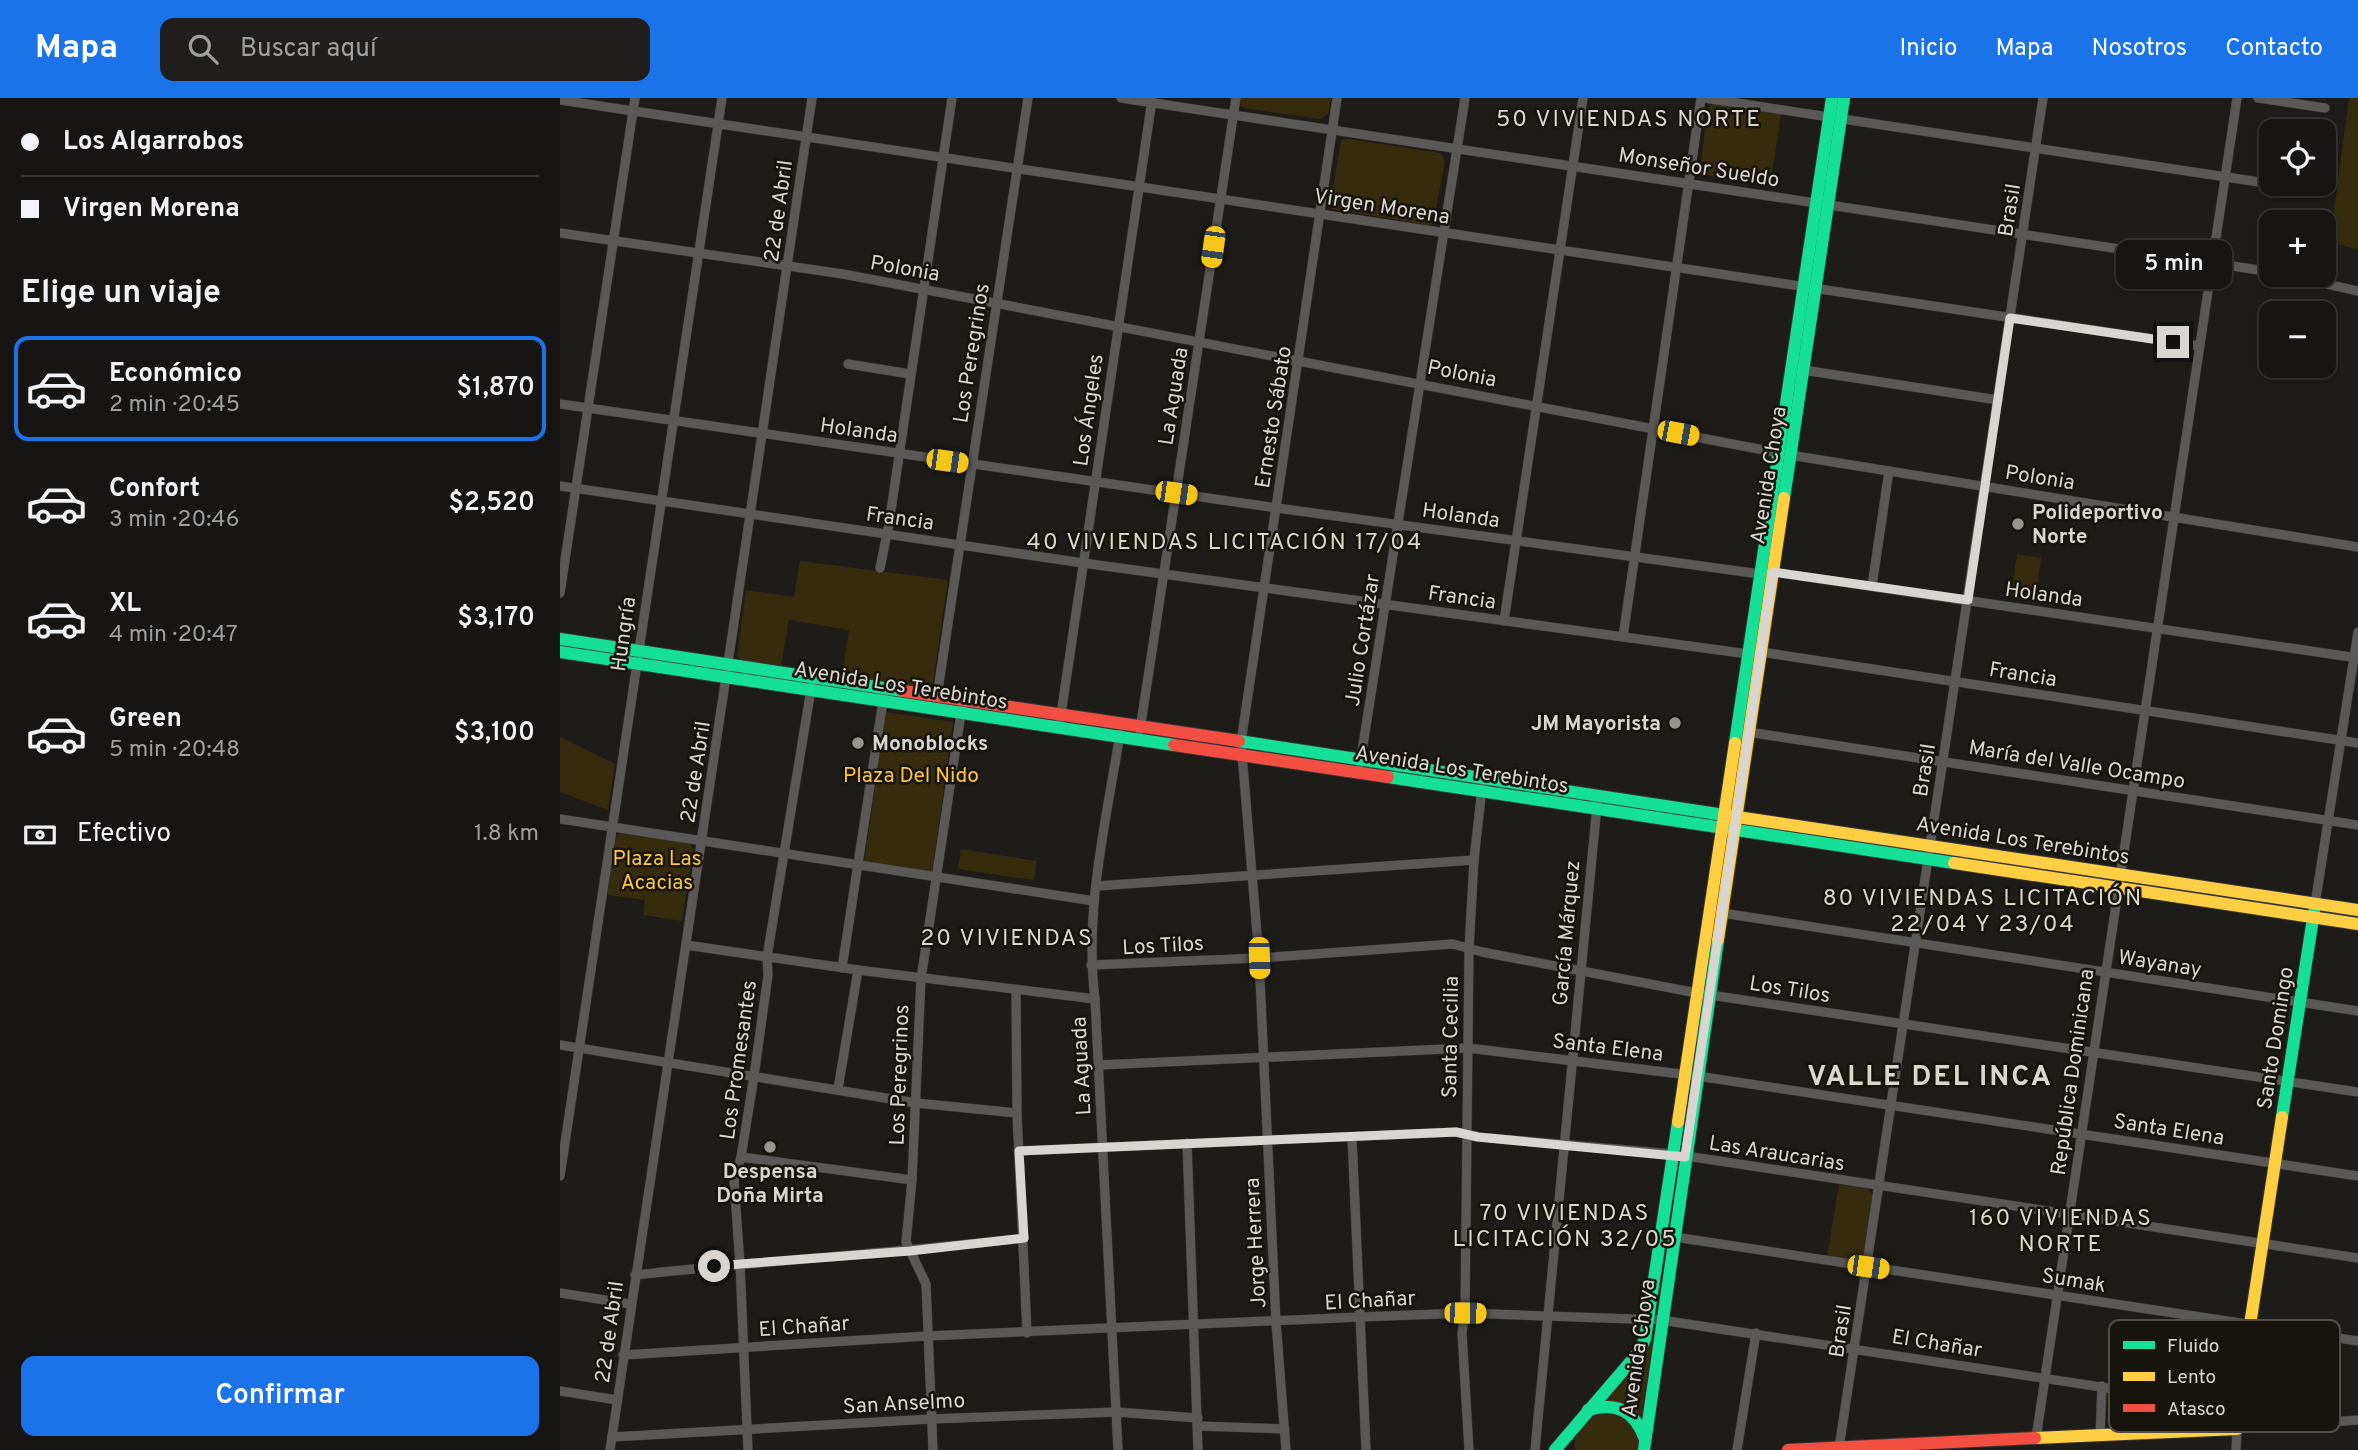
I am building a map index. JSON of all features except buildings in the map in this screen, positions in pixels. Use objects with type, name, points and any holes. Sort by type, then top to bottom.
[{"type":"main road","name":"Avenida Choya","points":[[1832,98],[1835,118]]},
{"type":"main road","name":"Avenida Choya","points":[[1645,1445],[1655,1320],[1667,1236],[1835,118],[1844,98]]},
{"type":"main road","name":"Avenida Choya","points":[[1785,453],[1803,370],[1809,288]]},
{"type":"main road","name":"Avenida Los Terebintos","points":[[560,639],[637,657],[1139,733],[1244,756],[1484,778],[1597,802],[1729,822],[1931,846],[2358,910]]},
{"type":"main road","name":"Avenida Los Terebintos","points":[[560,652],[637,657]]},
{"type":"main road","name":"Avenida Choya","points":[[1729,822],[1748,732],[1754,653]]},
{"type":"main road","name":"Avenida Los Terebintos","points":[[884,694],[937,695],[962,706]]},
{"type":"main road","name":"Avenida Los Terebintos","points":[[1139,733],[1241,742],[1482,792],[1597,802]]},
{"type":"main road","name":"Avenida Los Terebintos","points":[[1729,822],[1929,859],[2358,924]]},
{"type":"main road","name":"Santo Domingo","points":[[2251,1320],[2315,904]]},
{"type":"main road","name":"Avenida Choya","points":[[1568,1434],[1639,1352],[1655,1320]]},
{"type":"main road","points":[[1588,1410],[1604,1405],[1623,1408],[1641,1426],[1645,1445]]},
{"type":"main road","points":[[1788,1450],[1929,1447],[2036,1438],[2178,1432]]},
{"type":"main road","points":[[1555,1450],[1568,1434]]},
{"type":"main road","points":[[1568,1434],[1569,1450]]},
{"type":"main road","points":[[2099,1450],[2100,1436]]},
{"type":"street","points":[[560,593],[635,98]]},
{"type":"street","name":"Hungría","points":[[560,1176],[722,98]]},
{"type":"street","name":"22 de Abril","points":[[610,1450],[812,98]]},
{"type":"street","points":[[880,568],[952,98]]},
{"type":"street","name":"Los Peregrinos","points":[[937,695],[1028,98]]},
{"type":"street","name":"Monseñor Sueldo","points":[[1121,98],[1152,100],[1233,115],[2259,270]]},
{"type":"street","name":"La Aguada","points":[[1139,733],[1236,98]]},
{"type":"street","name":"Ernesto Sábato","points":[[1241,742],[1337,98]]},
{"type":"street","name":"Julio Cortázar","points":[[1360,766],[1465,98]]},
{"type":"street","points":[[1504,621],[1583,98]]},
{"type":"street","points":[[1623,637],[1703,98],[2259,182]]},
{"type":"street","name":"Brasil","points":[[1839,1448],[2043,98]]},
{"type":"street","name":"República Dominicana","points":[[2036,1438],[2043,1377],[2237,98]]},
{"type":"street","points":[[2258,98],[2325,108]]},
{"type":"street","name":"Virgen Morena","points":[[560,100],[2200,346]]},
{"type":"street","name":"Los Ángeles","points":[[1060,721],[1152,100]]},
{"type":"street","name":"Polonia","points":[[560,233],[788,266],[923,289],[1785,453],[2358,547]]},
{"type":"street","points":[[2336,286],[2358,291]]},
{"type":"street","points":[[848,364],[910,374]]},
{"type":"street","points":[[1803,370],[1998,400]]},
{"type":"street","name":"Holanda","points":[[560,404],[1277,508],[1872,586],[2356,658]]},
{"type":"street","points":[[1872,586],[1889,471]]},
{"type":"street","name":"Francia","points":[[560,486],[1083,563],[1754,653],[2358,743]]},
{"type":"street","name":"Santo Domingo","points":[[2315,904],[2358,632]]},
{"type":"street","name":"Los Promesantes","points":[[748,1450],[734,1181],[741,1157],[754,1076],[768,975],[767,957],[811,684]]},
{"type":"street","points":[[842,968],[884,694]]},
{"type":"street","name":"Los Peregrinos","points":[[933,1450],[926,1284],[906,1242],[912,1180],[921,979],[962,706]]},
{"type":"street","name":"La Aguada","points":[[1118,1450],[1099,1065],[1091,965],[1094,901],[1120,730]]},
{"type":"street","name":"María del Valle Ocampo","points":[[1748,732],[2358,825]]},
{"type":"street","name":"Jorge Herrera","points":[[1241,742],[1259,958],[1276,1322],[1286,1450]]},
{"type":"street","name":"Santa Cecilia","points":[[1469,1450],[1462,1333],[1465,1313],[1469,949],[1474,860],[1484,778]]},
{"type":"street","name":"García Márquez","points":[[1535,1450],[1597,802]]},
{"type":"street","points":[[560,819],[1094,901]]},
{"type":"street","points":[[1096,886],[1474,860]]},
{"type":"street","name":"Wayanay","points":[[1715,912],[2358,1011]]},
{"type":"street","name":"Los Tilos","points":[[1091,965],[1259,958],[1453,944],[1580,972],[1703,994],[2358,1092]]},
{"type":"street","points":[[686,945],[921,979],[1095,999]]},
{"type":"street","points":[[838,1090],[858,970]]},
{"type":"street","points":[[1016,990],[1017,1113],[1027,1333]]},
{"type":"street","points":[[560,1045],[916,1102],[1017,1113]]},
{"type":"street","name":"Santa Elena","points":[[1099,1065],[1468,1048],[1691,1075],[2358,1175]]},
{"type":"street","name":"Las Araucarias","points":[[1019,1151],[1456,1132],[1679,1156],[2358,1258]]},
{"type":"street","points":[[1352,1137],[1366,1450]]},
{"type":"street","points":[[1187,1143],[1198,1450]]},
{"type":"street","points":[[741,1157],[912,1180]]},
{"type":"street","name":"Sumak","points":[[1667,1236],[2218,1320]]},
{"type":"street","points":[[635,1275],[910,1251],[1024,1238]]},
{"type":"street","points":[[560,1293],[630,1304]]},
{"type":"street","name":"El Chañar","points":[[623,1355],[927,1336],[1465,1313],[1655,1320],[2109,1387]]},
{"type":"street","points":[[1737,1450],[1756,1333]]},
{"type":"street","name":"Sumak","points":[[2340,1338],[2358,1341]]},
{"type":"street","points":[[2100,1436],[2102,1386]]},
{"type":"street","points":[[560,1391],[617,1400]]},
{"type":"street","name":"San Anselmo","points":[[612,1437],[747,1428],[1116,1412],[1285,1429]]},
{"type":"street","points":[[2340,1421],[2358,1420]]},
{"type":"street","name":"Santo Domingo","points":[[2236,1450],[2237,1432]]},
{"type":"green space","points":[[1240,98],[1331,98],[1328,114],[1320,119],[1245,108],[1241,105]]},
{"type":"green space","points":[[2349,98],[2358,98],[2358,250],[2336,243],[2336,196]]},
{"type":"green space","points":[[1715,103],[1781,113],[1770,187],[1700,174],[1707,108]]},
{"type":"green space","points":[[1342,140],[1440,153],[1445,161],[1433,224],[1332,209],[1330,206],[1340,146]]},
{"type":"green space","points":[[2017,554],[2041,558],[2036,599],[2011,596]]},
{"type":"green space","points":[[800,561],[948,580],[933,682],[930,687],[842,676],[849,630],[789,620],[781,666],[742,661],[737,656],[746,590],[794,597]]},
{"type":"green space","name":"Plaza Del Nido","points":[[886,712],[953,722],[932,873],[864,863]]},
{"type":"green space","points":[[560,737],[615,764],[608,810],[560,792]]},
{"type":"green space","name":"Plaza Las Acacias","points":[[624,833],[691,845],[693,851],[682,921],[643,915],[645,900],[607,895],[616,838]]},
{"type":"green space","points":[[961,849],[1037,861],[1034,880],[958,869]]},
{"type":"green space","points":[[1839,1184],[1868,1189],[1874,1197],[1863,1260],[1827,1257]]},
{"type":"green space","points":[[1652,1333],[1642,1416],[1630,1407],[1605,1400],[1651,1340]]},
{"type":"green space","points":[[1608,1411],[1622,1416],[1632,1424],[1638,1436],[1639,1450],[1575,1450],[1576,1435],[1583,1423],[1594,1415]]},
{"type":"traffic: fast","points":[[1735,743],[1832,98]]},
{"type":"traffic: fast","points":[[1784,498],[1844,98]]},
{"type":"traffic: fast","points":[[560,639],[903,691]]},
{"type":"traffic: fast","points":[[560,652],[1174,745]]},
{"type":"traffic: fast","points":[[1239,741],[1724,815]]},
{"type":"traffic: fast","points":[[1388,777],[1954,863]]},
{"type":"traffic: fast","points":[[2282,1117],[2314,912]]},
{"type":"traffic: fast","points":[[1644,1450],[1718,940]]},
{"type":"traffic: fast","points":[[1555,1450],[1639,1352],[1645,1339],[1678,1122]]},
{"type":"traffic: fast","points":[[1588,1410],[1607,1407],[1622,1410],[1635,1420],[1644,1437]]},
{"type":"traffic: slow","points":[[1718,940],[1784,498]]},
{"type":"traffic: slow","points":[[1678,1122],[1735,743]]},
{"type":"traffic: slow","points":[[1724,815],[2358,910]]},
{"type":"traffic: slow","points":[[1954,863],[2358,924]]},
{"type":"traffic: slow","points":[[2251,1320],[2282,1117]]},
{"type":"traffic: slow","points":[[2035,1438],[2170,1432]]},
{"type":"traffic: jam","points":[[903,691],[1239,741]]},
{"type":"traffic: jam","points":[[1174,745],[1388,777]]},
{"type":"traffic: jam","points":[[1788,1450],[2035,1438]]},
{"type":"place","name":"Polideportivo Norte","points":[[2018,524]]},
{"type":"place","name":"JM Mayorista","points":[[1675,723]]},
{"type":"place","name":"Monoblocks","points":[[858,743]]},
{"type":"place","name":"Despensa Doña Mirta","points":[[770,1147]]},
{"type":"district","name":"50 VIVIENDAS NORTE","points":[[1629,118]]},
{"type":"district","name":"40 VIVIENDAS LICITACIÓN 17/04","points":[[1225,541]]},
{"type":"district","name":"80 VIVIENDAS LICITACIÓN 22/04 Y 23/04","points":[[1983,910]]},
{"type":"district","name":"20 VIVIENDAS","points":[[1007,937]]},
{"type":"district","name":"VALLE DEL INCA","points":[[1930,1075]]},
{"type":"district","name":"70 VIVIENDAS LICITACIÓN 32/05","points":[[1565,1225]]},
{"type":"district","name":"160 VIVIENDAS NORTE","points":[[2061,1230]]},
{"type":"route","points":[[714,1266],[910,1251],[1024,1238],[1019,1151],[1456,1132],[1478,1137],[1685,1157],[1773,572],[1968,600],[2010,318],[2173,342]]}]
